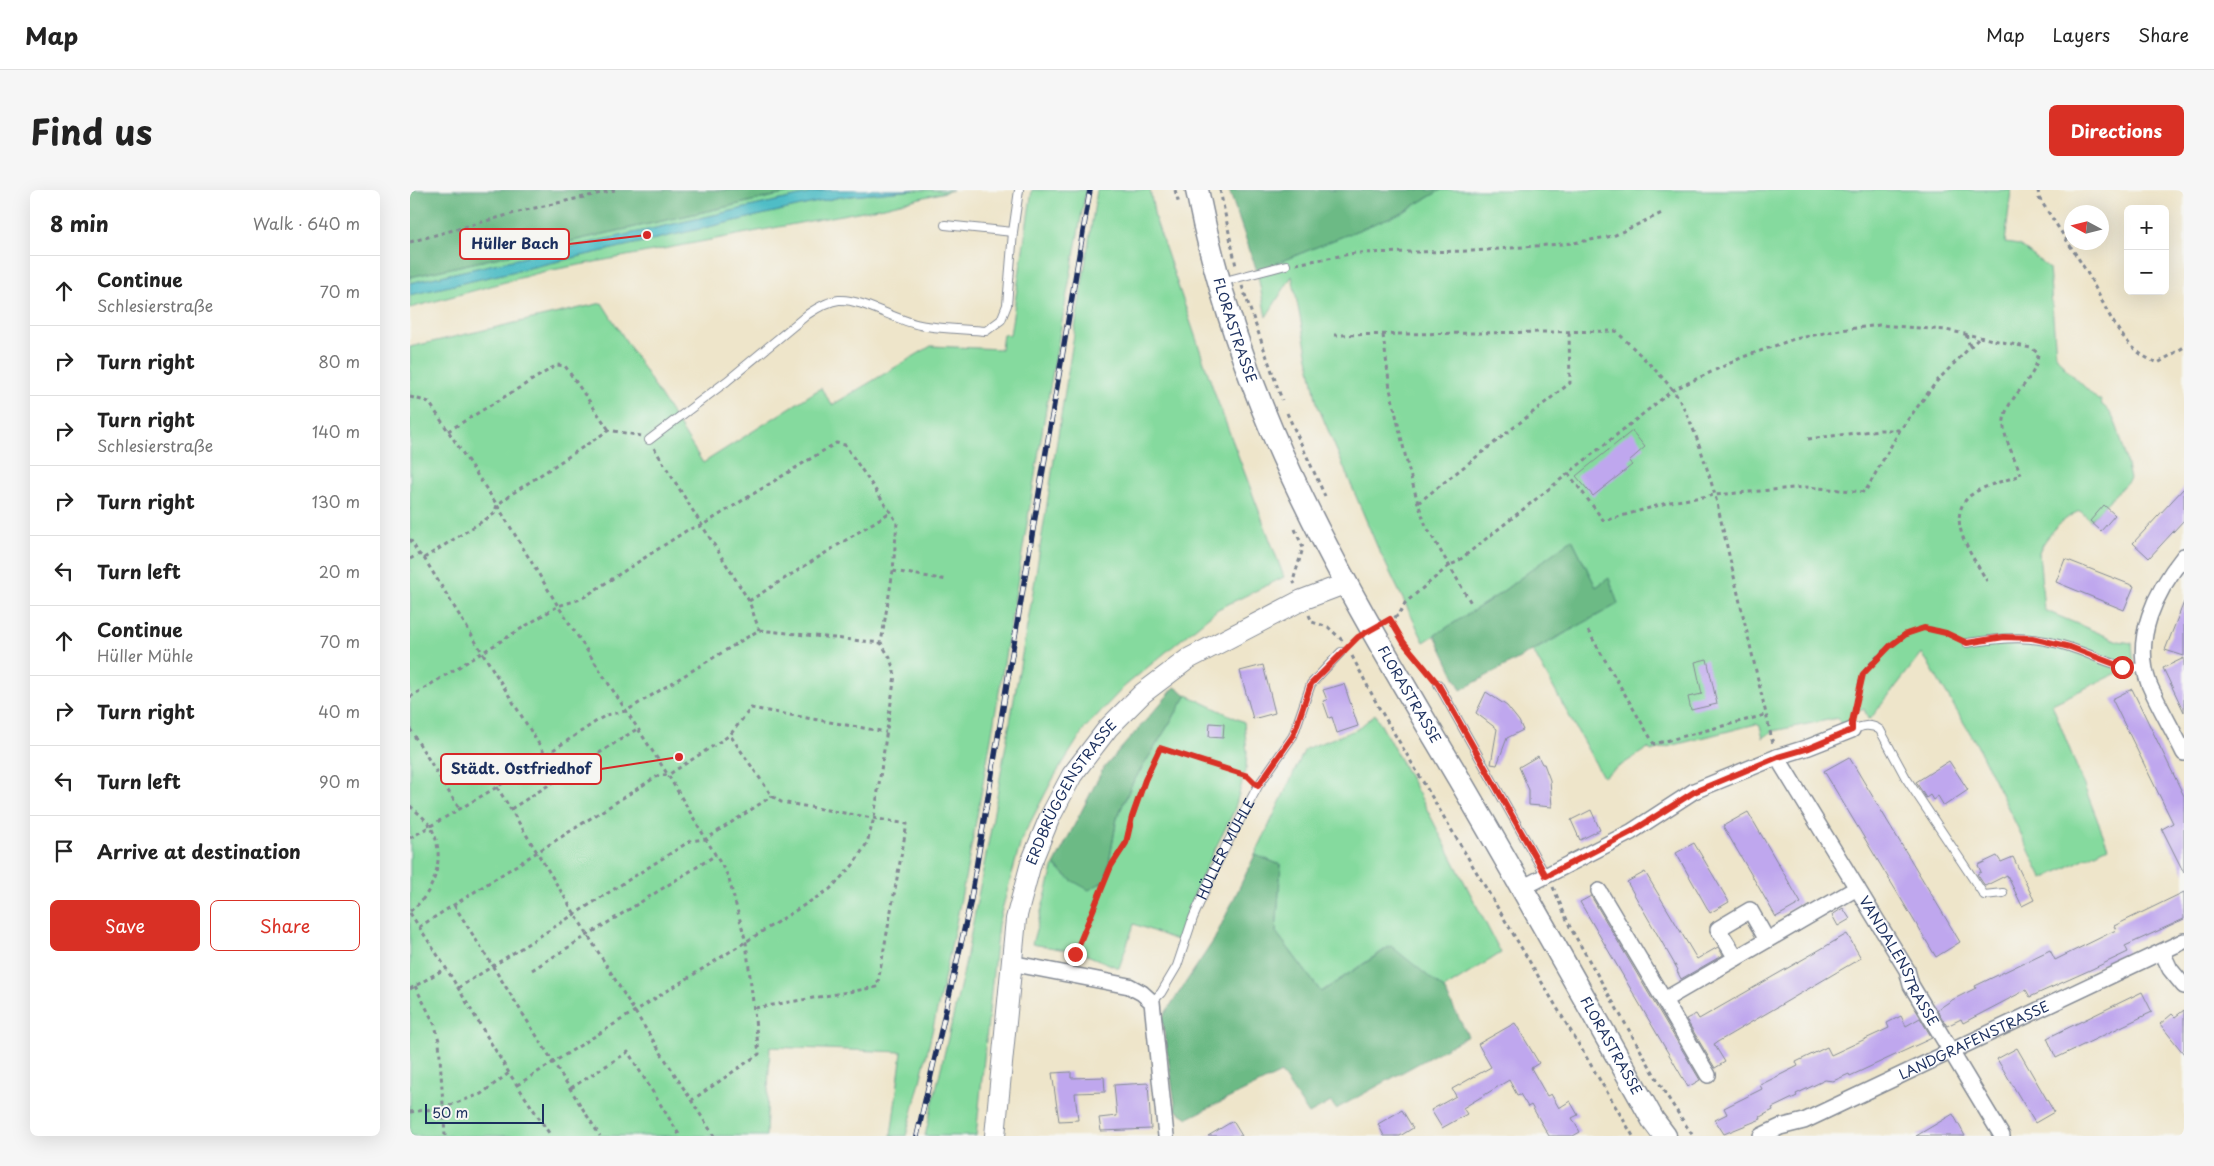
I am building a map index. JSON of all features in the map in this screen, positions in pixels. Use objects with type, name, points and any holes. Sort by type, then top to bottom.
[{"type":"main road","name":"FLORASTRASSE","points":[[1197,190],[1229,280],[1254,385],[1291,474],[1346,583],[1380,624],[1522,888],[1659,1131]]},
{"type":"street","points":[[2184,556],[2158,594],[2150,610],[2144,635],[2149,683],[2184,753]]},
{"type":"street","name":"ERDBRÜGGENSTRASSE","points":[[996,1136],[1016,919],[1031,864],[1038,846],[1072,775],[1108,728],[1143,693],[1188,660],[1302,600],[1346,583]]},
{"type":"street","points":[[1522,888],[1631,832],[1694,792],[1778,757],[1809,748],[1852,730]]},
{"type":"street","name":"VANDALENSTRASSE","points":[[1778,757],[1907,970],[1911,985],[2002,1136]]},
{"type":"street","name":"VANDALENSTRASSE","points":[[1664,1000],[1857,888]]},
{"type":"street","points":[[1599,891],[1708,1075]]},
{"type":"street","points":[[1736,958],[1718,928],[1750,910],[1767,940]]},
{"type":"street","name":"LANDGRAFENSTRASSE","points":[[1761,1136],[1780,1127],[1804,1121],[2184,941]]},
{"type":"street","points":[[2162,952],[2170,969],[2184,986]]},
{"type":"street","points":[[1011,963],[1130,986],[1142,992],[1152,1002],[1166,1136]]},
{"type":"lane","points":[[649,440],[727,382],[808,314],[822,305],[840,300],[861,304],[920,325],[986,331],[1001,320],[1007,305],[1012,232],[1019,190]]},
{"type":"lane","points":[[945,225],[1012,232]]},
{"type":"lane","points":[[1229,280],[1286,265]]},
{"type":"lane","points":[[1967,643],[2004,637],[2032,638],[2070,647],[2122,667],[2146,668]]},
{"type":"lane","name":"HÜLLER MÜHLE","points":[[1152,1002],[1161,993],[1177,966],[1193,918],[1218,861],[1258,786],[1293,736],[1311,684],[1341,652]]},
{"type":"lane","points":[[1438,684],[1546,876]]},
{"type":"lane","points":[[1852,730],[1864,726],[1873,726],[1880,730],[1906,778],[1984,896],[2004,893]]},
{"type":"path","points":[[410,242],[526,210],[615,190]]},
{"type":"path","points":[[1220,190],[1229,280],[1325,498]]},
{"type":"path","points":[[2038,190],[2039,198],[2086,271],[2111,320],[2144,358],[2158,363],[2184,347]]},
{"type":"path","points":[[1286,265],[1355,253],[1474,251],[1573,243],[1613,236],[1664,212]]},
{"type":"path","points":[[1380,624],[1399,614],[1405,603],[1450,566],[1673,390],[1743,357],[1794,339],[1879,325],[1916,327],[1981,336],[2031,348],[2038,353],[2038,362],[2034,371],[2007,410],[2004,420],[2005,432],[2021,475],[1970,495],[1958,516],[1960,529],[1968,548],[1987,581]]},
{"type":"path","points":[[1334,335],[1616,331],[1673,390],[1705,459],[1715,495],[1769,734],[1778,757]]},
{"type":"path","points":[[1418,503],[1570,383],[1569,332]]},
{"type":"path","points":[[1966,334],[1970,346]]},
{"type":"path","points":[[1383,335],[1390,389],[1418,503],[1426,526],[1471,603]]},
{"type":"path","points":[[1568,473],[1604,521],[1670,502],[1715,495],[1805,487],[1865,492],[1900,430],[1937,380],[1981,336]]},
{"type":"path","points":[[448,431],[557,365],[565,366],[609,430]]},
{"type":"path","points":[[410,397],[429,402],[497,505],[558,606],[668,775],[728,876],[746,942],[759,1054],[692,1100]]},
{"type":"path","points":[[424,558],[494,514],[497,505],[609,430],[638,435],[649,440],[700,526],[749,601],[760,630]]},
{"type":"path","points":[[1808,439],[1880,430],[1900,430]]},
{"type":"path","points":[[410,697],[558,606],[581,599],[689,529],[700,526],[836,443],[845,445],[892,511],[897,522],[881,643],[890,658],[895,674],[874,818],[867,843],[853,865],[830,889],[517,1085]]},
{"type":"path","points":[[749,601],[892,511]]},
{"type":"path","points":[[410,538],[545,754]]},
{"type":"path","points":[[410,559],[419,554]]},
{"type":"path","points":[[892,571],[948,580]]},
{"type":"path","points":[[1380,624],[1385,611]]},
{"type":"path","points":[[1380,624],[1404,643],[1438,684]]},
{"type":"path","points":[[1852,730],[1852,722],[1863,674],[1890,646],[1906,634],[1924,628],[1946,633],[1967,643]]},
{"type":"path","points":[[410,838],[497,787],[606,715],[626,711],[760,630],[881,643]]},
{"type":"path","points":[[1588,631],[1654,744],[1765,715]]},
{"type":"path","points":[[419,927],[659,775],[668,775],[730,735],[751,708],[886,732]]},
{"type":"path","points":[[410,729],[460,810]]},
{"type":"path","points":[[511,809],[637,729]]},
{"type":"path","points":[[730,735],[772,796],[781,802],[908,824],[876,987],[755,1008]]},
{"type":"path","points":[[1067,973],[1111,866],[1126,843],[1132,817],[1145,780],[1160,748],[1248,776],[1258,786]]},
{"type":"path","points":[[497,787],[577,914],[635,1012],[714,1136]]},
{"type":"path","points":[[458,988],[690,841],[706,839],[772,796]]},
{"type":"path","points":[[410,806],[430,826],[438,849],[436,876],[423,900],[410,912],[550,1136]]},
{"type":"path","points":[[532,970],[716,855]]},
{"type":"path","points":[[1546,876],[1557,894],[1570,927],[1665,1093],[1693,1136]]},
{"type":"path","points":[[454,904],[600,1136]]},
{"type":"path","points":[[410,989],[446,968]]},
{"type":"path","points":[[415,986],[434,1025],[439,1041],[445,1136]]},
{"type":"path","points":[[571,1088],[628,1052],[680,1136]]},
{"type":"path","points":[[410,1112],[442,1108],[481,1094],[509,1073]]},
{"type":"green space","points":[[410,190],[802,190],[410,277]]},
{"type":"green space","points":[[802,190],[826,190],[410,283],[410,277]]},
{"type":"green space","points":[[914,190],[953,190],[884,207],[542,272],[410,308],[410,295],[840,197]]},
{"type":"green space","points":[[1032,190],[1086,190],[1046,409],[1001,683],[968,865],[929,1046],[906,1136],[891,1136],[902,1052],[770,1047],[766,1136],[410,1136],[410,347],[602,303],[703,463],[821,388],[832,405],[931,346],[1001,349],[1003,334],[1010,335]]},
{"type":"green space","points":[[1097,190],[1150,190],[1155,218],[1216,397],[1284,577],[1218,609],[1125,686],[1085,728],[1054,777],[1022,838],[998,924],[976,1136],[925,1136],[964,970],[992,823],[1032,598]]},
{"type":"green space","points":[[1229,190],[1441,190],[1403,212],[1257,271]]},
{"type":"green space","points":[[1441,190],[2011,190],[2005,243],[2019,245],[2049,268],[2056,355],[2066,369],[2098,400],[2101,400],[2102,405],[2113,418],[2130,479],[2090,520],[2080,511],[2068,517],[2046,540],[2039,552],[2044,610],[2118,641],[2132,643],[2135,677],[2117,673],[2052,704],[2108,847],[2043,879],[1976,743],[1922,653],[1871,718],[1868,719],[1864,709],[1853,714],[1850,720],[1842,727],[1838,718],[1773,731],[1763,738],[1760,726],[1756,724],[1651,751],[1648,748],[1603,777],[1533,651],[1618,604],[1608,579],[1596,587],[1572,539],[1498,595],[1424,642],[1377,546],[1317,404],[1292,276],[1266,317],[1257,271],[1403,212]]},
{"type":"green space","points":[[1572,539],[1596,587],[1609,578],[1618,604],[1461,690],[1435,635],[1498,595]]},
{"type":"green space","points":[[1175,687],[1187,695],[1132,784],[1117,818],[1106,880],[1089,890],[1071,880],[1054,865],[1103,769]]},
{"type":"green space","points":[[1187,695],[1244,722],[1247,752],[1246,769],[1234,811],[1206,867],[1179,941],[1134,924],[1119,968],[1082,953],[1032,944],[1054,865],[1071,880],[1106,880],[1117,818],[1132,784]]},
{"type":"green space","points":[[1375,714],[1419,794],[1501,953],[1444,989],[1390,946],[1321,992],[1276,932],[1281,865],[1255,855],[1305,749],[1358,729]]},
{"type":"green space","points":[[1255,855],[1281,865],[1276,932],[1321,992],[1391,946],[1444,989],[1468,1036],[1336,1109],[1331,1102],[1309,1114],[1281,1073],[1188,1118],[1176,1110],[1162,1018],[1214,940]]},
{"type":"water","points":[[826,190],[914,190],[840,197],[410,295],[410,283]]},
{"type":"building","points":[[1632,431],[1645,447],[1629,461],[1632,465],[1593,496],[1576,476]]},
{"type":"building","points":[[2184,488],[2184,520],[2149,558],[2133,543]]},
{"type":"building","points":[[2104,505],[2115,515],[2101,531],[2090,521]]},
{"type":"building","points":[[2065,559],[2134,586],[2124,610],[2056,582]]},
{"type":"building","points":[[2184,602],[2184,656],[2165,650]]},
{"type":"building","points":[[2184,658],[2184,712],[2163,668]]},
{"type":"building","points":[[1707,659],[1717,704],[1691,710],[1688,697],[1702,694],[1695,662]]},
{"type":"building","points":[[1263,665],[1275,713],[1253,719],[1240,671]]},
{"type":"building","points":[[1344,684],[1358,726],[1337,733],[1332,717],[1329,718],[1323,701],[1327,700],[1323,690]]},
{"type":"building","points":[[2132,689],[2184,796],[2184,873],[2162,829],[2173,823],[2112,699]]},
{"type":"building","points":[[1486,692],[1507,706],[1519,721],[1523,730],[1507,738],[1497,765],[1491,764],[1497,729],[1476,713]]},
{"type":"building","points":[[1210,723],[1224,724],[1223,738],[1209,737]]},
{"type":"building","points":[[1538,756],[1542,764],[1544,764],[1550,780],[1552,807],[1529,805],[1529,790],[1519,767]]},
{"type":"building","points":[[1849,757],[1960,942],[1936,957],[1824,771]]},
{"type":"building","points":[[1949,761],[1968,790],[1944,806],[1938,796],[1933,800],[1930,795],[1926,798],[1916,782]]},
{"type":"building","points":[[1591,810],[1600,830],[1580,840],[1571,820]]},
{"type":"building","points":[[1748,812],[1801,903],[1776,917],[1723,826]]},
{"type":"building","points":[[1694,843],[1729,902],[1710,913],[1676,853]]},
{"type":"building","points":[[1997,856],[2001,862],[2013,857],[2034,900],[2022,906],[2007,875],[1985,886],[1977,874],[1981,872],[1978,865]]},
{"type":"building","points":[[1645,872],[1697,959],[1718,947],[1723,955],[1681,979],[1678,970],[1627,882]]},
{"type":"building","points":[[2184,892],[2184,919],[2125,946],[2128,952],[2030,997],[2026,990],[1963,1023],[1961,1019],[1947,1026],[1937,1010],[1976,988],[1975,986],[2050,950],[2055,960],[2116,930],[2114,926]]},
{"type":"building","points":[[1591,896],[1700,1080],[1688,1087],[1580,902]]},
{"type":"building","points":[[1843,908],[1850,919],[1838,926],[1832,915]]},
{"type":"building","points":[[1847,934],[1861,958],[1714,1044],[1725,1062],[1715,1068],[1686,1019],[1696,1014],[1699,1019]]},
{"type":"building","points":[[2142,992],[2152,1012],[2056,1058],[2047,1038]]},
{"type":"building","points":[[2184,1010],[2184,1054],[2160,1024],[2172,1014],[2175,1017]]},
{"type":"building","points":[[1901,1016],[1906,1026],[1920,1018],[1932,1038],[1850,1076],[1849,1074],[1833,1081],[1825,1080],[1772,1108],[1773,1110],[1760,1117],[1761,1119],[1724,1134],[1715,1120],[1727,1114],[1724,1108],[1762,1089],[1760,1085],[1798,1066],[1796,1062],[1827,1047],[1831,1055],[1889,1028],[1887,1023]]},
{"type":"building","points":[[1515,1023],[1539,1063],[1531,1068],[1547,1096],[1551,1094],[1559,1108],[1570,1101],[1578,1115],[1572,1118],[1580,1132],[1573,1136],[1549,1136],[1531,1105],[1528,1107],[1520,1094],[1517,1095],[1509,1080],[1463,1108],[1467,1114],[1442,1128],[1431,1110],[1456,1096],[1452,1089],[1491,1067],[1478,1044]]},
{"type":"building","points":[[2017,1048],[2054,1112],[2035,1123],[1997,1059]]},
{"type":"building","points":[[1071,1072],[1071,1078],[1104,1077],[1105,1092],[1075,1093],[1078,1120],[1059,1121],[1052,1073]]},
{"type":"building","points":[[1148,1083],[1151,1129],[1101,1131],[1099,1118],[1117,1116],[1114,1085]]},
{"type":"building","points":[[1402,1110],[1413,1128],[1400,1136],[1384,1136],[1378,1124]]},
{"type":"building","points":[[1953,1114],[1965,1136],[1916,1136]]},
{"type":"building","points":[[1233,1121],[1242,1136],[1208,1136]]},
{"type":"railway","points":[[917,1136],[970,904],[1090,190]]},
{"type":"place","name":"Hüller Bach","points":[[647,235]]},
{"type":"place","name":"Städt. Ostfriedhof","points":[[679,757]]},
{"type":"route","points":[[1075,954],[1111,866],[1126,843],[1132,817],[1145,780],[1160,748],[1248,776],[1258,786],[1293,736],[1311,684],[1347,646],[1358,637],[1390,619],[1404,643],[1438,684],[1546,876],[1631,832],[1694,792],[1778,757],[1809,748],[1852,730],[1852,722],[1863,674],[1872,662],[1906,634],[1924,628],[1946,633],[1967,643],[2004,637],[2032,638],[2070,647],[2122,667]]}]
